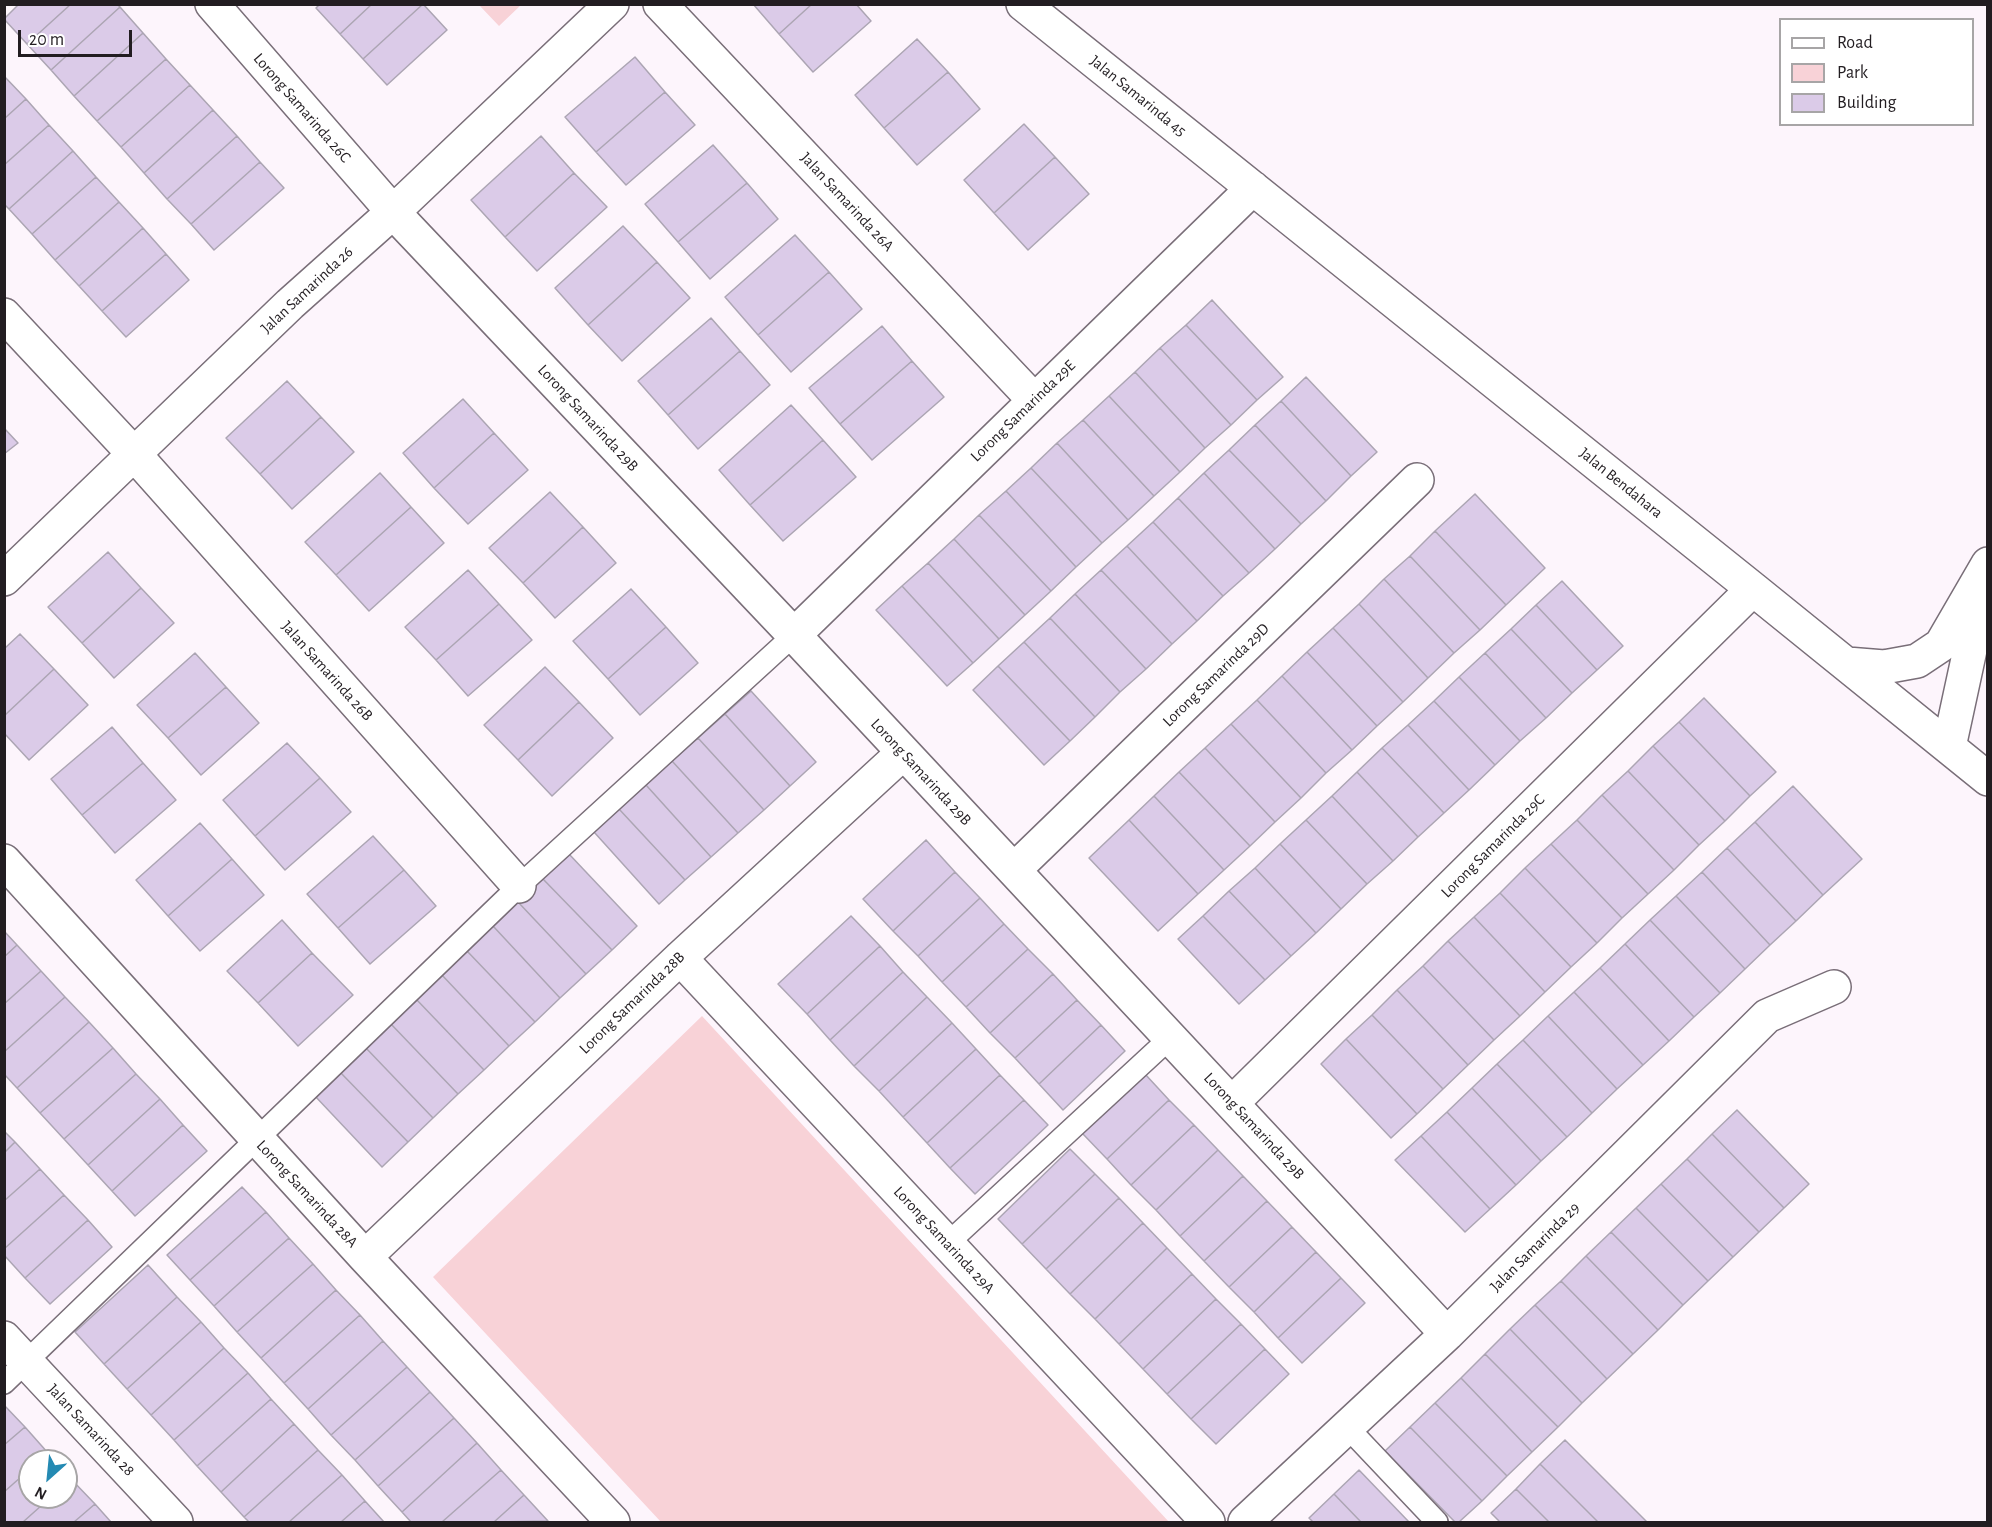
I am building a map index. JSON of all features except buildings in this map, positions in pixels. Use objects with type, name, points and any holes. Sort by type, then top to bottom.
[{"type":"street","name":"Lorong Samarinda 26C","points":[[212,4],[393,212]]},
{"type":"street","name":"Jalan Samarinda 26","points":[[4,579],[290,304],[393,212],[612,4]]},
{"type":"street","name":"Jalan Samarinda 26A","points":[[660,4],[1034,400]]},
{"type":"street","name":"Jalan Samarinda 45","points":[[1023,4],[1253,188]]},
{"type":"street","name":"Lorong Samarinda 29E","points":[[794,635],[1253,188]]},
{"type":"street","name":"Jalan Bendahara","points":[[1253,188],[1988,779]]},
{"type":"street","name":"Lorong Samarinda 29B","points":[[393,212],[794,635],[1447,1334]]},
{"type":"street","name":"Jalan Samarinda 26B","points":[[4,315],[135,455],[519,886]]},
{"type":"street","name":"Lorong Samarinda 29D","points":[[1014,870],[1417,480]]},
{"type":"street","points":[[1846,664],[1884,668],[1917,661],[1941,645],[1988,564]]},
{"type":"street","points":[[1949,747],[1988,570]]},
{"type":"street","name":"Lorong Samarinda 29C","points":[[1232,1103],[1753,589]]},
{"type":"street","name":"Lorong Samarinda 28B","points":[[365,1257],[680,958],[903,753]]},
{"type":"street","name":"Lorong Samarinda 28A","points":[[4,861],[256,1139],[613,1522]]},
{"type":"street","name":"Lorong Samarinda 29A","points":[[680,958],[1208,1522]]},
{"type":"street","name":"Jalan Samarinda 29","points":[[1245,1522],[1447,1334],[1767,1016],[1834,987]]},
{"type":"street","name":"Jalan Samarinda 28","points":[[4,1338],[16,1372],[176,1522]]},
{"type":"lane","points":[[16,1372],[519,886],[794,635]]},
{"type":"lane","points":[[948,1244],[1170,1038]]},
{"type":"lane","points":[[1348,1428],[1437,1522]]},
{"type":"green space","points":[[479,5],[521,5],[499,26]]},
{"type":"green space","points":[[702,1016],[1169,1522],[661,1522],[433,1277]]}]
